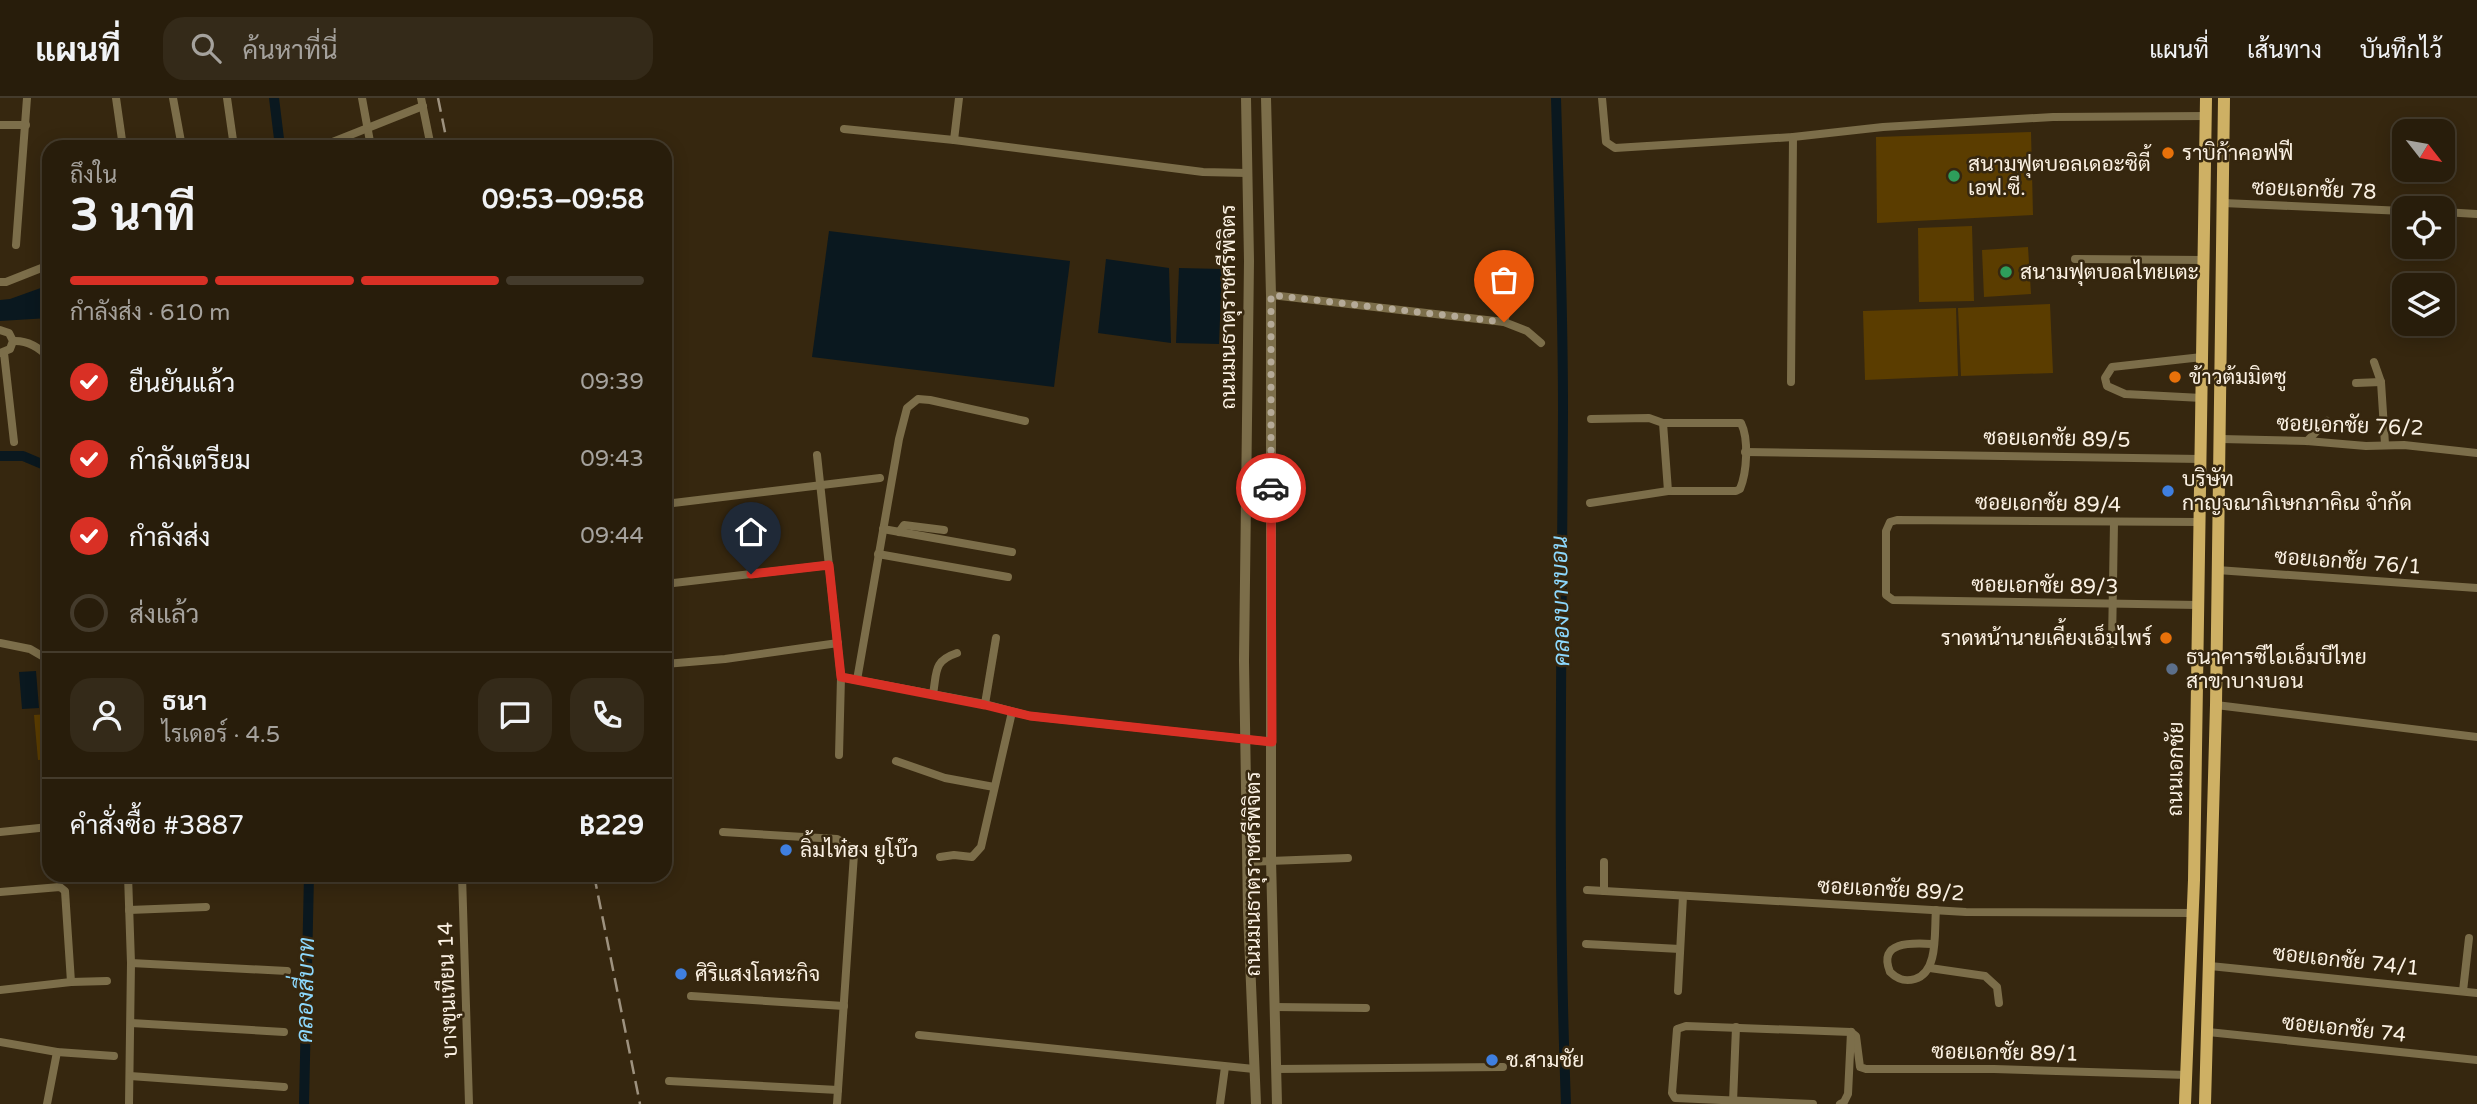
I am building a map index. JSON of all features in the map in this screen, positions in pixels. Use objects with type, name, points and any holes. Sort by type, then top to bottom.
[{"type":"main road","name":"ถนนเอกชัย","points":[[2186,1104],[2193,913],[2206,98]]},
{"type":"main road","name":"ถนนเอกชัย","points":[[2205,1104],[2216,705],[2224,98]]},
{"type":"street","points":[[16,245],[27,98]]},
{"type":"street","points":[[116,98],[122,140]]},
{"type":"street","points":[[173,98],[181,140]]},
{"type":"street","points":[[227,98],[233,140]]},
{"type":"street","points":[[362,98],[370,140]]},
{"type":"street","points":[[954,140],[959,98]]},
{"type":"street","name":"ถนนมนธาตุราชศรีพิจิตร","points":[[1246,98],[1249,261],[1245,635],[1247,862],[1256,1104]]},
{"type":"street","name":"ถนนมนธาตุราชศรีพิจิตร","points":[[1266,98],[1271,295],[1270,860],[1277,1104]]},
{"type":"street","points":[[1602,98],[1606,142],[1615,148],[2053,117],[2206,116]]},
{"type":"street","points":[[337,140],[422,102],[430,140]]},
{"type":"street","points":[[0,125],[26,125]]},
{"type":"street","points":[[844,129],[954,140],[1203,172],[1247,173]]},
{"type":"street","points":[[1791,382],[1793,136]]},
{"type":"street","name":"ซอยเอกชัย 78","points":[[2222,204],[2392,211]]},
{"type":"street","points":[[2455,213],[2477,214]]},
{"type":"street","points":[[2075,259],[2204,260]]},
{"type":"street","points":[[0,282],[42,267]]},
{"type":"street","points":[[1271,295],[1504,322],[1527,331],[1541,344]]},
{"type":"street","points":[[1504,322],[1510,299]]},
{"type":"street","points":[[0,330],[9,333],[13,341],[10,349],[2,353],[5,406],[14,442]]},
{"type":"street","points":[[13,341],[23,340],[42,352]]},
{"type":"street","points":[[2202,357],[2112,367],[2105,378],[2106,386],[2125,394],[2202,398]]},
{"type":"street","points":[[2374,362],[2381,382],[2385,444]]},
{"type":"street","points":[[2356,383],[2381,382]]},
{"type":"street","points":[[857,680],[904,416],[912,402],[918,399],[930,400],[1026,421]]},
{"type":"street","points":[[1590,503],[1668,492],[1736,491],[1742,485],[1745,452],[1744,430],[1738,422],[1663,423],[1648,418],[1591,419]]},
{"type":"street","points":[[2306,441],[2326,421]]},
{"type":"street","points":[[1663,423],[1668,492]]},
{"type":"street","name":"ซอยเอกชัย 76/2","points":[[2221,439],[2306,441],[2366,446],[2385,444],[2477,453]]},
{"type":"street","name":"ซอยเอกชัย 89/5","points":[[1745,452],[2201,459]]},
{"type":"street","points":[[817,455],[841,677],[839,755]]},
{"type":"street","points":[[672,502],[880,478]]},
{"type":"street","name":"ซอยเอกชัย 89/4","points":[[1893,600],[1886,595],[1886,531],[1890,522],[1897,520],[2199,522]]},
{"type":"street","points":[[2112,643],[2114,523]]},
{"type":"street","points":[[899,532],[902,526],[907,524],[944,530]]},
{"type":"street","points":[[883,529],[1012,552]]},
{"type":"street","points":[[878,554],[1008,577]]},
{"type":"street","points":[[672,583],[829,565]]},
{"type":"street","name":"ซอยเอกชัย 76/1","points":[[2217,570],[2477,588]]},
{"type":"street","name":"ซอยเอกชัย 89/3","points":[[1893,600],[2197,605]]},
{"type":"street","points":[[985,705],[996,638]]},
{"type":"street","points":[[0,643],[30,649],[42,656]]},
{"type":"street","points":[[672,663],[838,643]]},
{"type":"street","points":[[933,694],[939,662],[944,657],[957,653]]},
{"type":"street","points":[[841,677],[1056,719],[1272,742]]},
{"type":"street","points":[[2216,705],[2477,737]]},
{"type":"street","points":[[940,857],[954,855],[967,858],[981,847],[1012,712]]},
{"type":"street","points":[[897,761],[945,778],[994,787]]},
{"type":"street","points":[[0,832],[42,828]]},
{"type":"street","points":[[723,832],[837,839],[854,854],[837,1104]]},
{"type":"street","points":[[1247,862],[1349,858]]},
{"type":"street","points":[[1604,862],[1604,891]]},
{"type":"street","points":[[128,882],[131,963],[129,1104]]},
{"type":"street","name":"บางขุนเทียน 14","points":[[462,882],[469,1104]]},
{"type":"street","points":[[0,892],[60,887],[65,891],[71,982]]},
{"type":"street","name":"ซอยเอกชัย 89/2","points":[[1587,890],[1936,910],[2193,913]]},
{"type":"street","points":[[1678,991],[1683,896]]},
{"type":"street","points":[[129,911],[205,907]]},
{"type":"street","points":[[1933,944],[1900,944],[1894,947],[1888,958],[1890,972],[1901,980],[1917,978],[1930,968],[1933,944],[1936,910]]},
{"type":"street","points":[[2463,991],[2469,938]]},
{"type":"street","points":[[1586,944],[1680,949]]},
{"type":"street","points":[[131,963],[287,971]]},
{"type":"street","name":"ซอยเอกชัย 74/1","points":[[2210,966],[2477,993]]},
{"type":"street","points":[[1930,968],[1985,976],[1997,987],[1999,1003]]},
{"type":"street","points":[[0,990],[107,981]]},
{"type":"street","points":[[691,996],[844,1006]]},
{"type":"street","points":[[1274,1007],[1366,1008]]},
{"type":"street","points":[[131,1023],[284,1032]]},
{"type":"street","points":[[1813,1104],[1677,1100],[1672,1093],[1677,1029],[1686,1026],[1851,1032],[1848,1094],[1840,1104]]},
{"type":"street","points":[[1733,1102],[1736,1027]]},
{"type":"street","name":"ซอยเอกชัย 89/1","points":[[1851,1032],[1856,1036],[1860,1067],[1866,1069],[1994,1069],[2187,1075]]},
{"type":"street","name":"ซอยเอกชัย 74","points":[[2208,1032],[2477,1060]]},
{"type":"street","points":[[919,1035],[1254,1069]]},
{"type":"street","points":[[0,1042],[57,1052],[114,1056]]},
{"type":"street","points":[[47,1104],[57,1052]]},
{"type":"street","points":[[1220,1104],[1225,1067]]},
{"type":"street","points":[[1276,1069],[1503,1067]]},
{"type":"street","points":[[130,1076],[285,1087]]},
{"type":"street","points":[[669,1081],[838,1090]]},
{"type":"shaded area","name":"สนามฟุตบอลเดอะซิตี้ เอฟ.ซี.","points":[[2031,132],[2033,215],[1877,223],[1876,137]]},
{"type":"shaded area","points":[[1972,226],[1974,301],[1919,302],[1918,228]]},
{"type":"shaded area","points":[[829,231],[1070,261],[1054,387],[812,357]]},
{"type":"shaded area","name":"สนามฟุตบอลไทยเตะ","points":[[2028,247],[2031,294],[1984,297],[1982,250]]},
{"type":"shaded area","points":[[1106,259],[1169,268],[1171,343],[1098,333]]},
{"type":"shaded area","points":[[1179,268],[1222,269],[1219,344],[1176,343]]},
{"type":"shaded area","points":[[42,288],[42,318],[0,321],[0,300]]},
{"type":"shaded area","points":[[2050,304],[2053,373],[1961,376],[1958,308]]},
{"type":"shaded area","points":[[1956,308],[1958,376],[1865,380],[1863,311]]},
{"type":"shaded area","points":[[36,671],[39,708],[22,709],[19,672]]},
{"type":"shaded area","points":[[42,714],[42,760],[38,760],[34,715]]},
{"type":"waterway","points":[[274,98],[279,140]]},
{"type":"waterway","name":"คลองบางบอน","points":[[1556,98],[1563,371],[1561,844],[1566,1104]]},
{"type":"waterway","name":"คลองสี่บาท","points":[[0,456],[23,456],[42,464]]},
{"type":"waterway","name":"คลองสี่บาท","points":[[304,1104],[309,882]]},
{"type":"railway","points":[[438,98],[447,140]]},
{"type":"railway","points":[[595,882],[640,1104]]},
{"type":"way so far","points":[[1271,488],[1271,295],[1504,322]]},
{"type":"place","name":"ราบิก้าคอฟฟี","points":[[2168,153]]},
{"type":"place","name":"สนามฟุตบอลเดอะซิตี้ เอฟ.ซี.","points":[[1954,176]]},
{"type":"place","name":"สนามฟุตบอลไทยเตะ","points":[[2006,272]]},
{"type":"place","name":"ข้าวต้มมิตซู","points":[[2175,377]]},
{"type":"place","name":"บริษัท กาญจณาภิเษกภาคิณ จำกัด","points":[[2168,491]]},
{"type":"place","name":"ราดหน้านายเคี้ยงเอ็มไพร์","points":[[2166,638]]},
{"type":"place","name":"ธนาคารซีไอเอ็มบีไทย สาขาบางบอน","points":[[2172,669]]},
{"type":"place","name":"ลิ้มไท๋ฮง ยูโบ๊ว","points":[[786,850]]},
{"type":"place","name":"ศิริแสงโลหะกิจ","points":[[681,974]]},
{"type":"place","name":"ช.สามชัย","points":[[1492,1060]]},
{"type":"route","points":[[751,574],[829,565],[841,677],[1030,716],[1272,742],[1271,488]]}]
